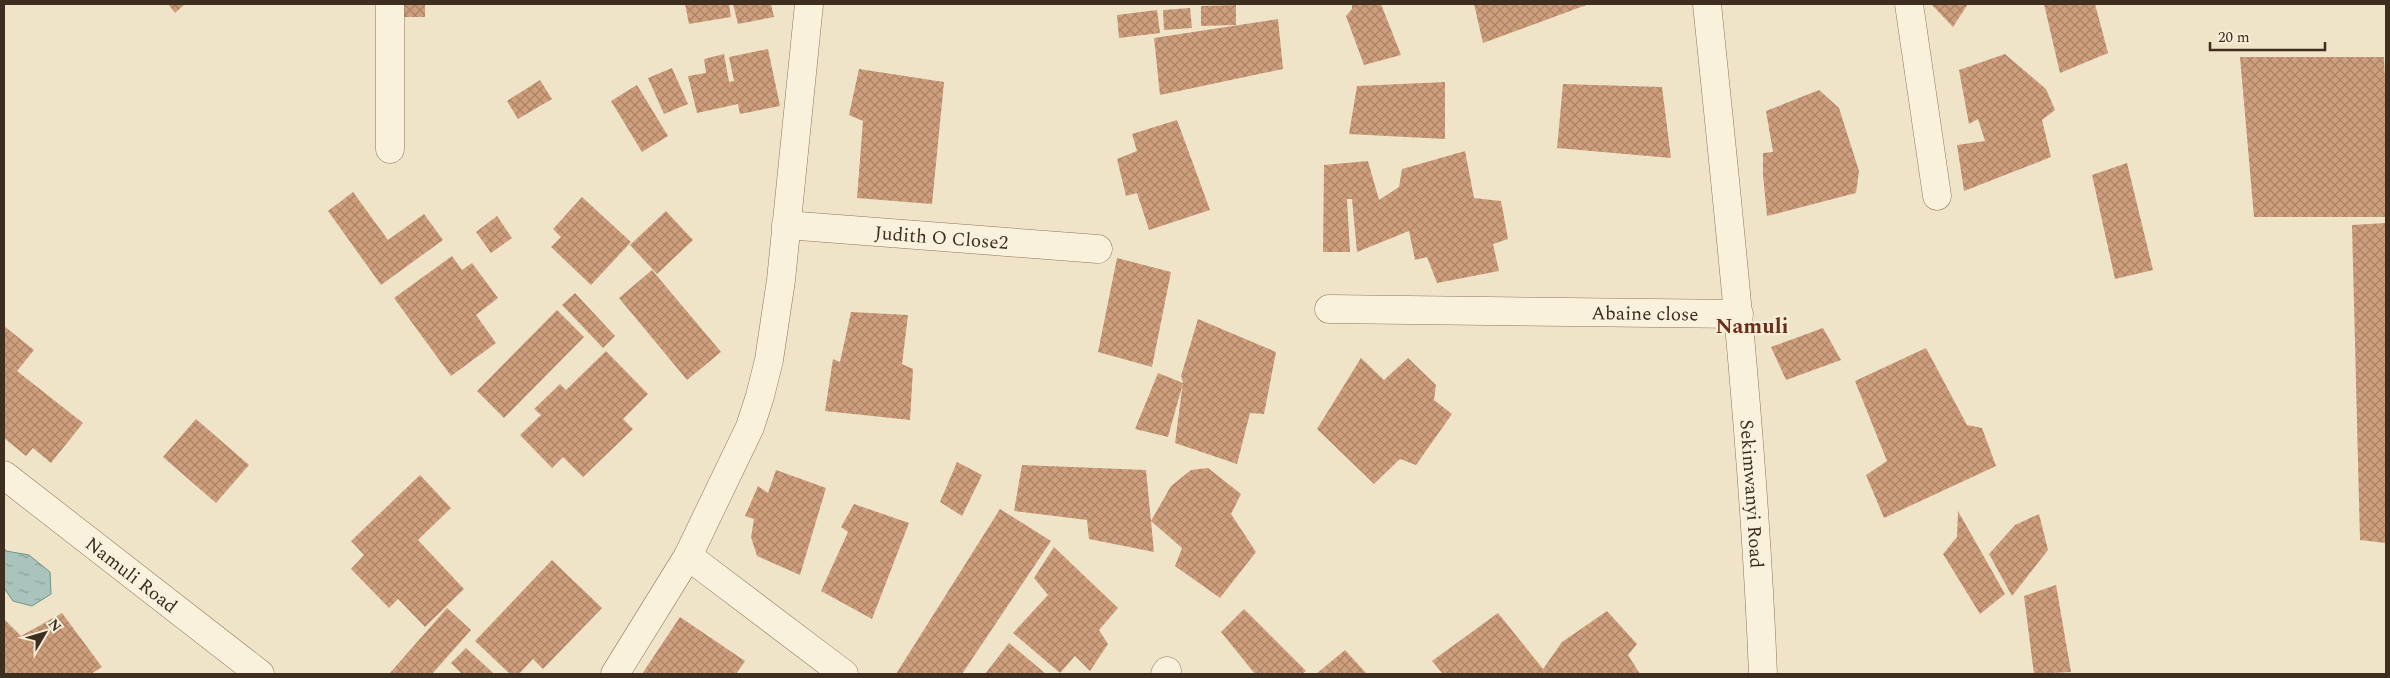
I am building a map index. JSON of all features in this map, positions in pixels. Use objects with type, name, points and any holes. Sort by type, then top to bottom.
[{"type":"street","points":[[390,4],[390,149]]},
{"type":"street","points":[[615,674],[688,556],[750,427],[760,396],[775,322],[809,4]]},
{"type":"street","points":[[1707,4],[1739,314]]},
{"type":"street","points":[[1910,4],[1936,196]]},
{"type":"street","name":"Judith O Close2","points":[[786,225],[1098,249]]},
{"type":"street","name":"Abaine close","points":[[1329,309],[1739,314]]},
{"type":"street","name":"Sekimwanyi Road","points":[[1739,314],[1758,568],[1763,674]]},
{"type":"street","name":"Namuli Road","points":[[4,475],[260,674]]},
{"type":"street","points":[[688,556],[844,674]]},
{"type":"water","points":[[4,548],[6,551],[29,555],[50,572],[51,594],[32,606],[13,601],[4,588]]},
{"type":"building","points":[[168,4],[185,4],[175,13]]},
{"type":"building","points":[[400,4],[425,4],[425,17],[400,17]]},
{"type":"building","points":[[685,4],[729,4],[731,17],[689,24]]},
{"type":"building","points":[[733,4],[771,4],[774,17],[738,24]]},
{"type":"building","points":[[1352,4],[1381,4],[1401,55],[1364,65],[1346,16],[1352,9]]},
{"type":"building","points":[[1474,4],[1589,4],[1483,43]]},
{"type":"building","points":[[1931,4],[1968,4],[1953,27]]},
{"type":"building","points":[[2044,4],[2095,4],[2108,53],[2060,73]]},
{"type":"building","points":[[1236,5],[1236,25],[1201,26],[1201,6]]},
{"type":"building","points":[[1190,8],[1192,28],[1164,30],[1163,10]]},
{"type":"building","points":[[1157,10],[1160,33],[1119,38],[1117,15]]},
{"type":"building","points":[[1278,19],[1283,69],[1160,95],[1154,38]]},
{"type":"building","points":[[768,49],[780,106],[740,114],[738,104],[697,113],[688,76],[706,73],[704,59],[724,54],[729,82],[734,81],[729,57]]},
{"type":"building","points":[[2005,54],[2046,89],[2055,110],[2042,120],[2051,157],[1964,191],[1957,145],[1985,141],[1978,119],[1969,124],[1959,70]]},
{"type":"building","points":[[2240,57],[2384,57],[2386,217],[2254,217]]},
{"type":"building","points":[[672,68],[688,104],[664,114],[648,78]]},
{"type":"building","points":[[859,69],[944,82],[932,204],[857,198],[863,121],[849,115]]},
{"type":"building","points":[[540,80],[552,99],[518,119],[507,101]]},
{"type":"building","points":[[1445,82],[1445,139],[1349,134],[1357,86]]},
{"type":"building","points":[[1563,84],[1662,87],[1671,158],[1557,148]]},
{"type":"building","points":[[637,85],[668,136],[642,152],[611,101]]},
{"type":"building","points":[[1819,90],[1839,108],[1859,171],[1856,193],[1767,216],[1763,153],[1773,152],[1766,111]]},
{"type":"building","points":[[1177,120],[1210,210],[1149,230],[1137,193],[1126,196],[1117,159],[1137,151],[1132,134]]},
{"type":"building","points":[[1465,151],[1474,198],[1501,201],[1508,239],[1493,244],[1499,271],[1437,283],[1427,257],[1415,260],[1409,231],[1357,252],[1352,199],[1347,199],[1350,252],[1323,252],[1324,165],[1368,161],[1379,200],[1399,187],[1402,169]]},
{"type":"building","points":[[2127,163],[2153,270],[2115,279],[2092,175]]},
{"type":"building","points":[[353,192],[388,240],[424,214],[443,240],[381,285],[328,211]]},
{"type":"building","points":[[582,197],[631,242],[591,285],[551,247],[561,237],[553,229]]},
{"type":"building","points":[[666,211],[693,240],[657,274],[630,245]]},
{"type":"building","points":[[497,216],[512,238],[491,253],[476,232]]},
{"type":"building","points":[[2386,223],[2386,543],[2360,540],[2352,225]]},
{"type":"building","points":[[452,256],[462,270],[472,263],[498,298],[476,315],[496,343],[451,376],[394,298]]},
{"type":"building","points":[[1117,258],[1171,272],[1152,367],[1098,352]]},
{"type":"building","points":[[652,270],[721,352],[687,380],[619,298]]},
{"type":"building","points":[[575,293],[615,336],[603,348],[562,305]]},
{"type":"building","points":[[557,310],[584,337],[504,418],[477,391]]},
{"type":"building","points":[[851,312],[908,315],[902,364],[913,369],[910,420],[825,411],[833,359],[840,362]]},
{"type":"building","points":[[1198,319],[1276,352],[1264,414],[1250,413],[1237,464],[1175,443],[1183,382],[1181,376]]},
{"type":"building","points":[[4,326],[34,350],[17,371],[83,423],[51,463],[33,448],[26,456],[4,438]]},
{"type":"building","points":[[1823,328],[1841,360],[1786,380],[1771,347]]},
{"type":"building","points":[[1926,348],[1967,425],[1982,428],[1996,466],[1884,518],[1866,475],[1887,461],[1855,381]]},
{"type":"building","points":[[606,351],[648,394],[623,419],[633,429],[583,477],[563,457],[552,468],[520,435],[541,415],[534,409],[560,384],[566,390]]},
{"type":"building","points":[[1361,358],[1384,380],[1408,358],[1436,385],[1434,400],[1452,414],[1416,465],[1400,459],[1374,484],[1317,429]]},
{"type":"building","points":[[1158,373],[1183,383],[1168,437],[1135,429]]},
{"type":"building","points":[[196,419],[249,465],[216,503],[163,457]]},
{"type":"building","points":[[957,462],[982,475],[962,516],[940,502]]},
{"type":"building","points":[[1022,465],[1146,470],[1154,552],[1089,539],[1087,520],[1014,511]]},
{"type":"building","points":[[1208,468],[1241,494],[1231,514],[1256,552],[1220,598],[1175,566],[1182,548],[1151,521],[1171,486],[1191,470]]},
{"type":"building","points":[[776,470],[826,488],[800,575],[757,556],[751,537],[754,519],[745,516],[758,486],[768,493]]},
{"type":"building","points":[[420,475],[451,508],[418,540],[464,589],[425,627],[398,599],[389,608],[351,569],[364,555],[351,541]]},
{"type":"building","points":[[854,504],[909,523],[872,619],[821,591],[848,532],[841,527]]},
{"type":"building","points":[[1000,509],[1051,541],[962,674],[896,674]]},
{"type":"building","points":[[1958,511],[2005,594],[1980,614],[1943,554],[1957,537]]},
{"type":"building","points":[[2039,514],[2048,550],[2012,596],[1989,554],[2015,525]]},
{"type":"building","points":[[1054,547],[1118,608],[1099,630],[1108,644],[1090,671],[1075,656],[1060,673],[1013,633],[1048,595],[1034,578]]},
{"type":"building","points":[[552,560],[602,608],[543,669],[533,659],[519,674],[510,674],[475,641]]},
{"type":"building","points":[[2056,585],[2071,672],[2034,674],[2024,596]]},
{"type":"building","points":[[447,608],[471,630],[432,674],[389,674]]},
{"type":"building","points":[[1244,609],[1306,671],[1302,674],[1255,674],[1221,632]]},
{"type":"building","points":[[1607,611],[1637,644],[1628,655],[1640,674],[1443,674],[1432,661],[1498,613],[1543,669],[1562,642]]},
{"type":"building","points":[[62,613],[102,667],[91,674],[4,674],[4,619],[21,636]]},
{"type":"building","points":[[680,617],[745,661],[736,674],[642,674]]},
{"type":"building","points":[[1009,643],[1046,674],[985,674]]},
{"type":"building","points":[[466,648],[494,674],[462,674],[451,663]]},
{"type":"building","points":[[1345,650],[1367,674],[1316,674]]},
{"type":"district","name":"Namuli","points":[[1752,326]]}]
